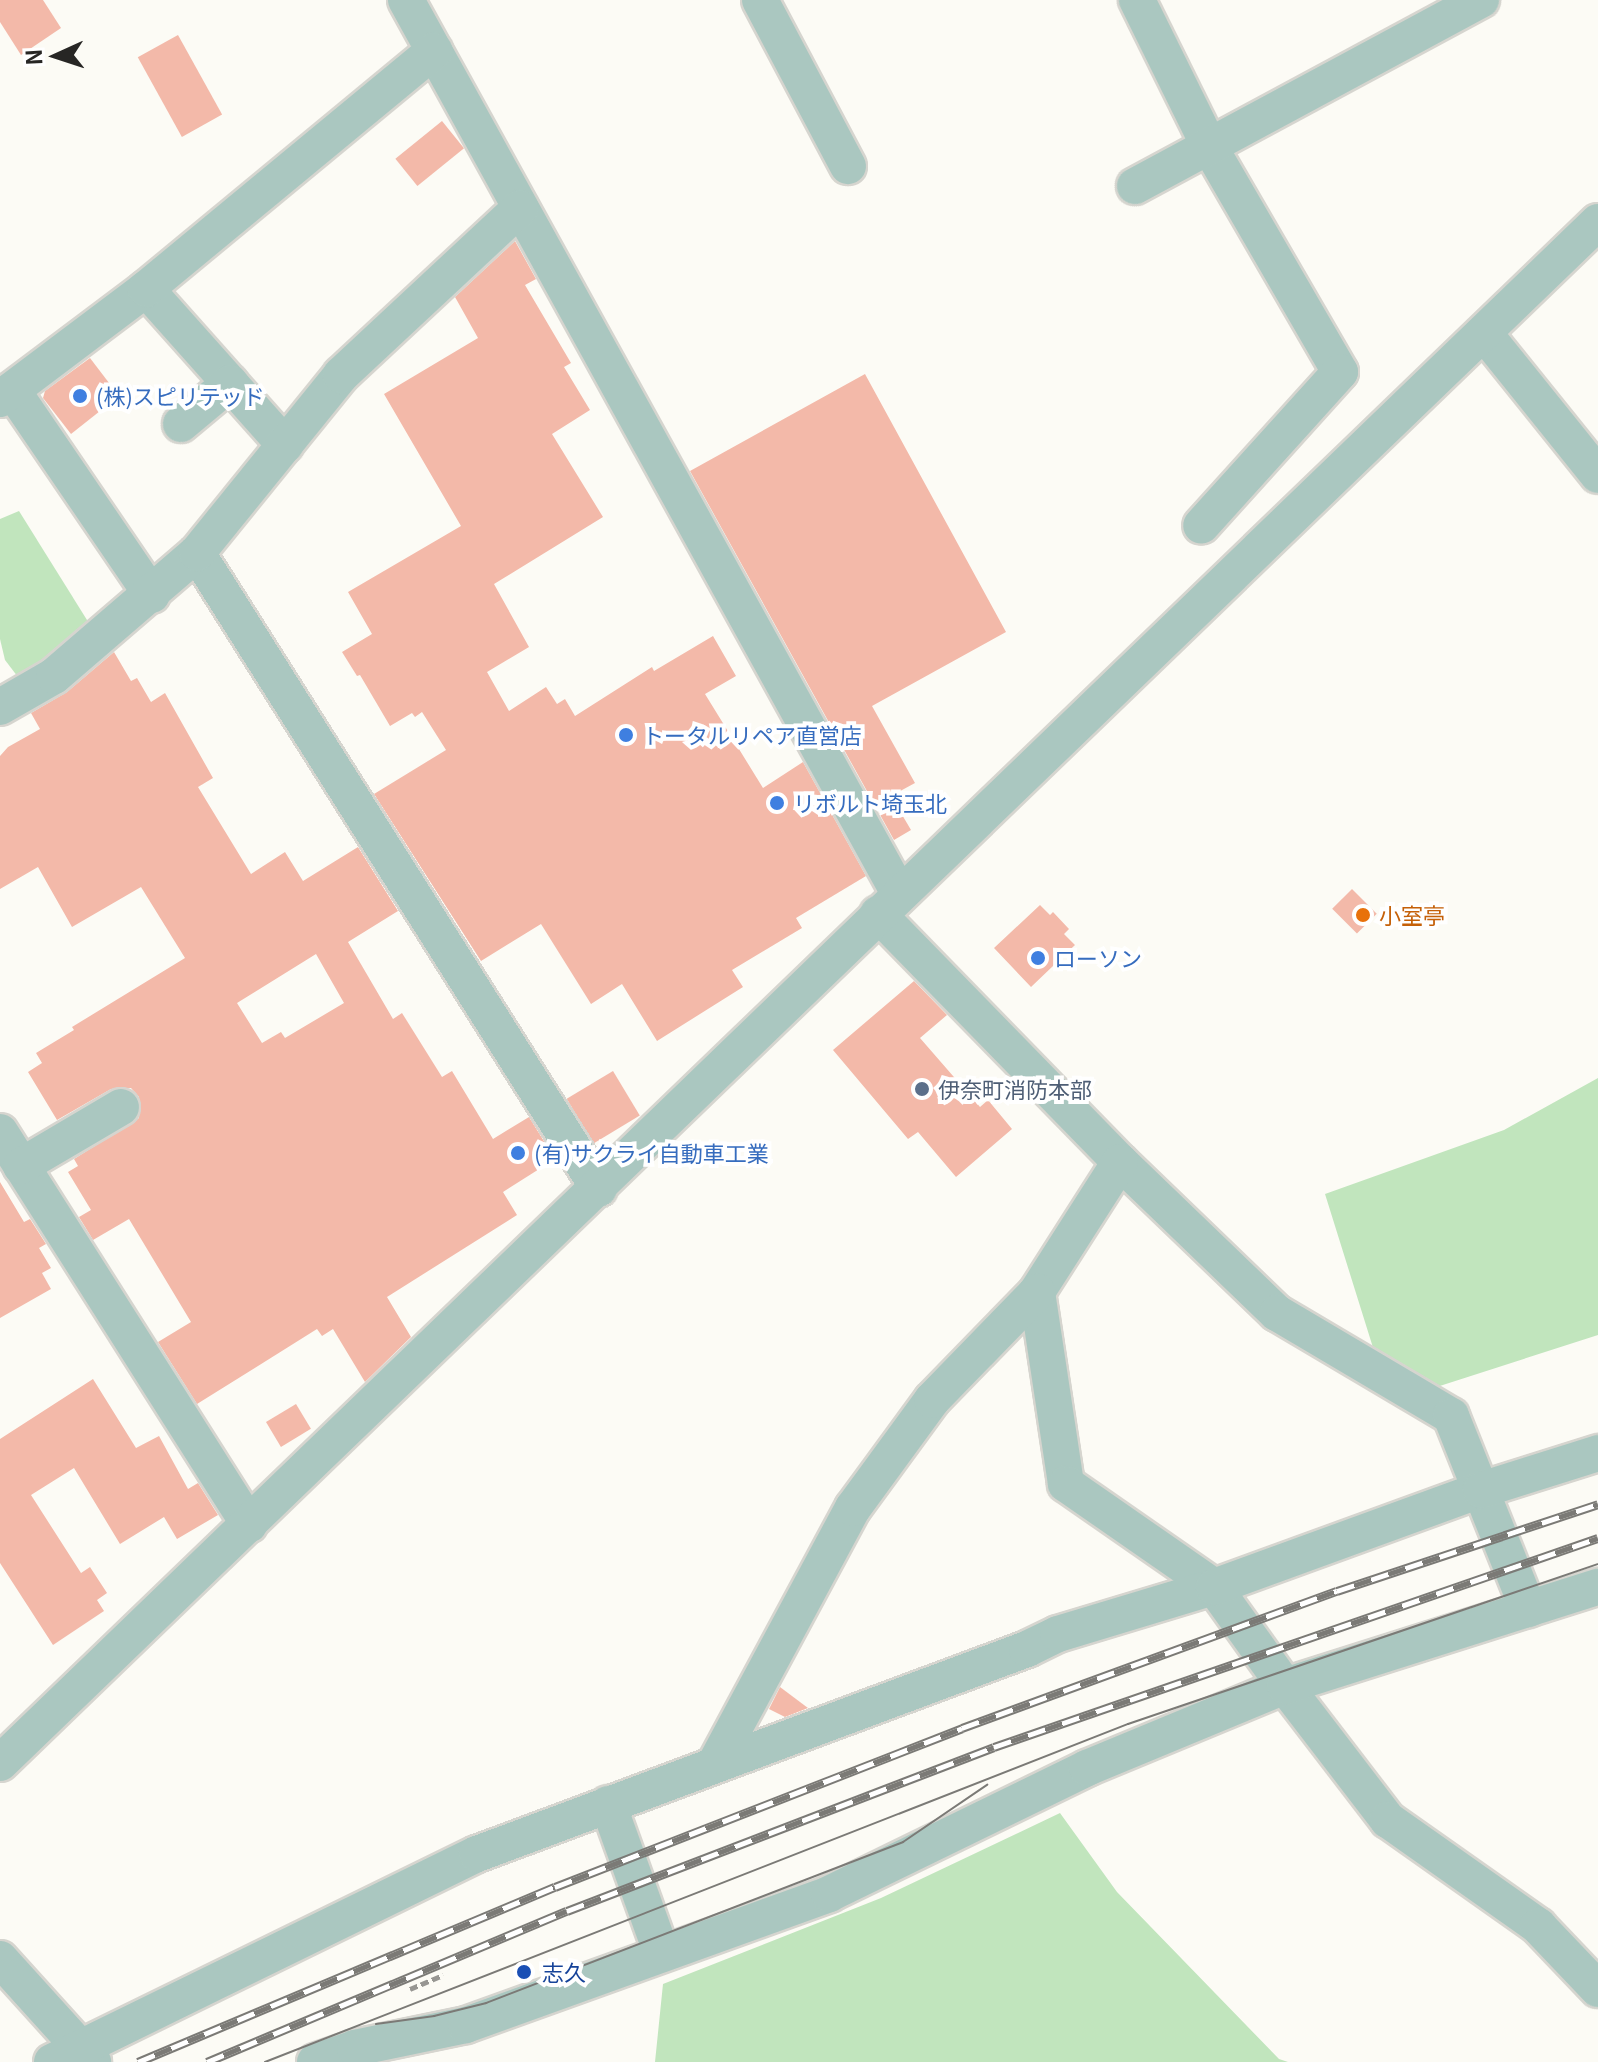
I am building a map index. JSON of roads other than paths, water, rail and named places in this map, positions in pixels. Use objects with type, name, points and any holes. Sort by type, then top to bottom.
[{"type":"street","points":[[406,0],[520,208],[889,904],[1120,1162],[1277,1313],[1451,1416],[1528,1609]]},
{"type":"street","points":[[760,0],[848,166]]},
{"type":"street","points":[[1137,0],[1209,146],[1340,372],[1201,526]]},
{"type":"street","points":[[1135,186],[1481,0]]},
{"type":"street","points":[[152,595],[6,395],[146,289],[434,51]]},
{"type":"street","points":[[0,707],[54,676],[152,595],[197,553],[341,375],[520,208]]},
{"type":"street","points":[[0,1763],[599,1189],[889,904],[1598,222]]},
{"type":"street","points":[[146,289],[285,445]]},
{"type":"street","points":[[1484,333],[1598,475]]},
{"type":"street","points":[[181,424],[230,383]]},
{"type":"street","points":[[197,553],[599,1189]]},
{"type":"street","points":[[21,1166],[121,1107]]},
{"type":"street","points":[[0,1132],[249,1525]]},
{"type":"street","points":[[715,1764],[853,1508],[932,1400],[1037,1292],[1120,1162]]},
{"type":"street","points":[[1037,1292],[1066,1484],[1214,1587],[1388,1820],[1538,1926],[1598,1988]]},
{"type":"street","points":[[0,1959],[76,2058],[477,1854],[1027,1649],[1058,1634],[1214,1587],[1481,1490],[1598,1453]]},
{"type":"street","points":[[315,2062],[355,2048],[466,2025],[829,1894],[1087,1768],[1285,1686],[1598,1587]]},
{"type":"street","points":[[608,1804],[662,1954]]},
{"type":"tram line","points":[[265,2062],[1128,1724],[1598,1564]]},
{"type":"tram line","points":[[376,2024],[434,2016],[486,2003],[903,1842],[987,1785]]},
{"type":"railway","points":[[138,2062],[555,1887],[962,1728],[1337,1591],[1598,1504]]},
{"type":"railway","points":[[207,2062],[567,1911],[994,1747],[1598,1538]]},
{"type":"place","name":"(株)スピリテッド","points":[[80,396]]},
{"type":"place","name":"トータルリペア直営店","points":[[626,735]]},
{"type":"place","name":"リボルト埼玉北","points":[[777,803]]},
{"type":"place","name":"小室亭","points":[[1363,915]]},
{"type":"place","name":"ローソン","points":[[1038,958]]},
{"type":"place","name":"伊奈町消防本部","points":[[922,1089]]},
{"type":"place","name":"(有)サクライ自動車工業","points":[[518,1153]]},
{"type":"place","name":"志久","points":[[524,1972]]}]
